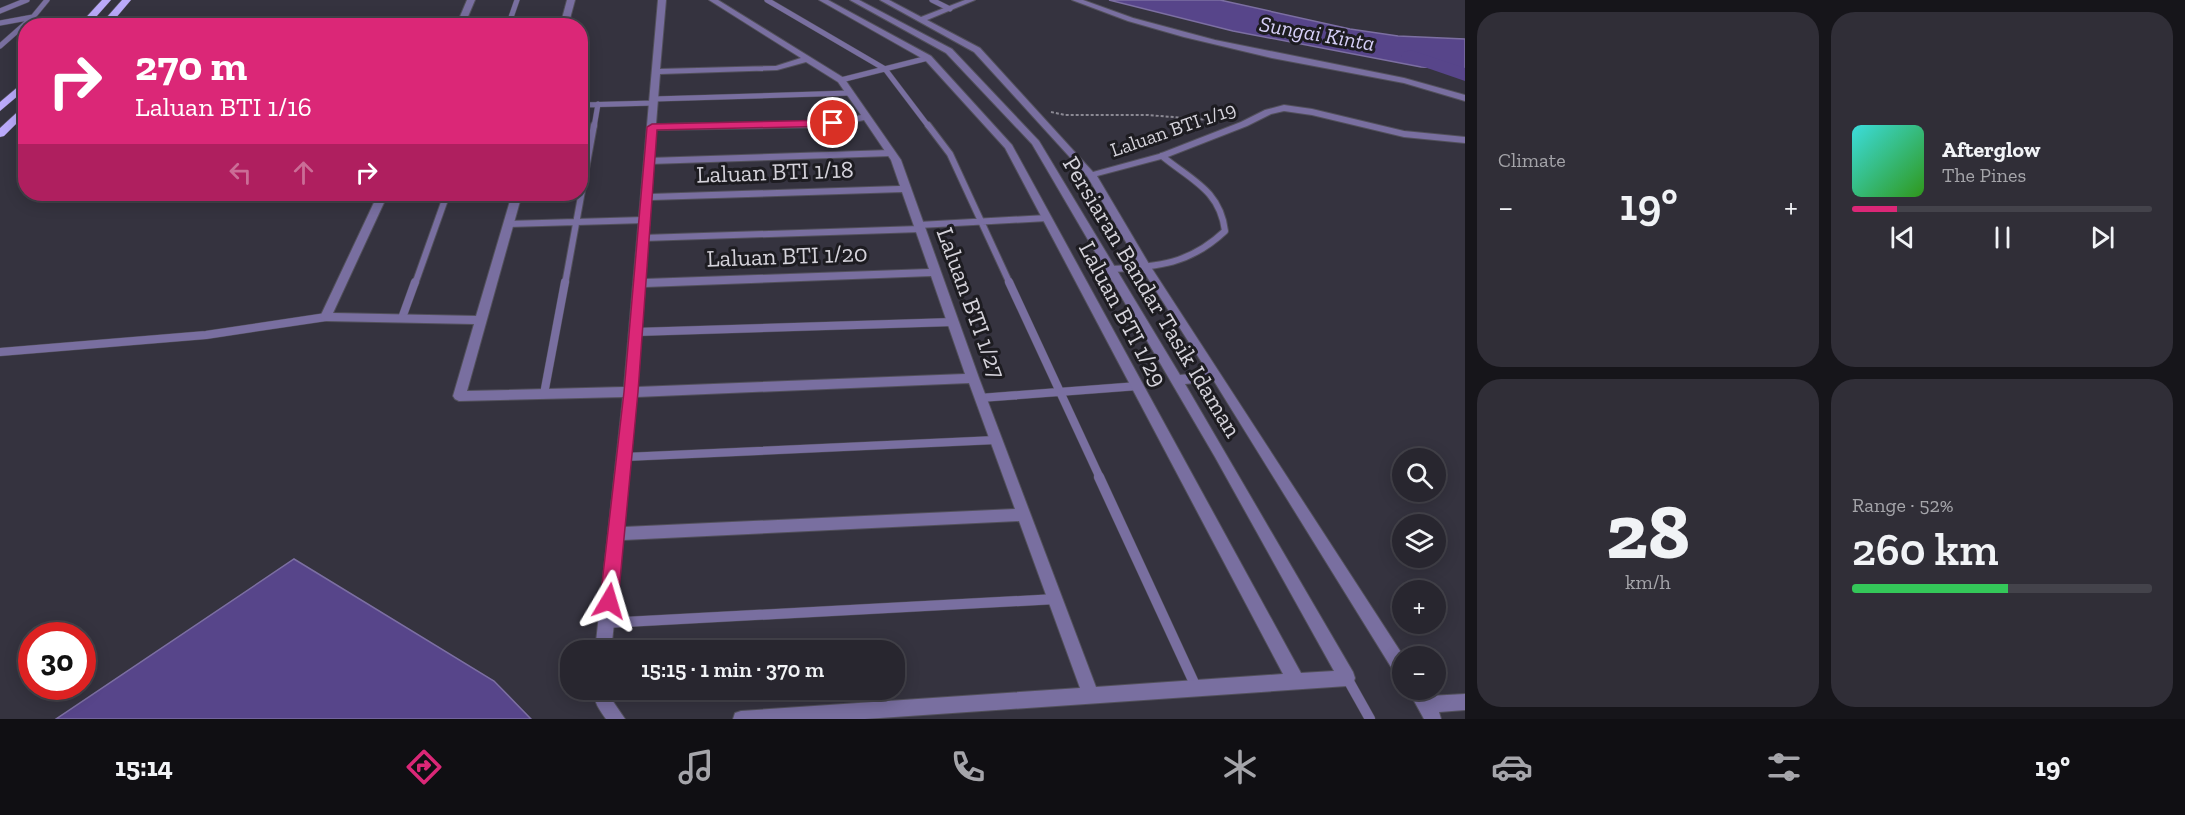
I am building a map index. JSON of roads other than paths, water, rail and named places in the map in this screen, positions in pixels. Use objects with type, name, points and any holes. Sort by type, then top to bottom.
[{"type":"main road","points":[[90,18],[107,0]]},
{"type":"main road","points":[[110,18],[127,0]]},
{"type":"main road","points":[[0,108],[18,90]]},
{"type":"main road","points":[[0,134],[18,115]]},
{"type":"street","points":[[463,18],[471,0]]},
{"type":"street","points":[[566,18],[571,0]]},
{"type":"street","points":[[604,640],[631,392],[662,0]]},
{"type":"street","name":"Laluan BTI 1/27","points":[[713,0],[841,80],[891,153],[1091,694]]},
{"type":"street","name":"Laluan BTI 1/29","points":[[823,0],[928,58],[1010,147],[1296,681]]},
{"type":"street","name":"Persiaran Bandar Tasik Idaman","points":[[854,0],[950,51],[1036,142],[1177,380],[1347,678]]},
{"type":"street","name":"Laluan BTI 1/19","points":[[884,0],[977,50],[1091,175],[1162,156],[1238,127],[1268,112],[1290,108],[1404,134],[1465,140]]},
{"type":"street","points":[[921,20],[971,0]]},
{"type":"street","points":[[1076,0],[1116,15],[1224,45],[1422,84],[1465,98]]},
{"type":"street","points":[[656,72],[777,69],[806,59]]},
{"type":"street","points":[[652,127],[833,123],[866,117]]},
{"type":"street","points":[[1091,175],[1145,266],[1218,376],[1392,653]]},
{"type":"street","name":"Laluan BTI 1/18","points":[[645,197],[906,189]]},
{"type":"street","points":[[380,201],[326,317],[481,320]]},
{"type":"street","points":[[514,201],[459,396],[631,392],[973,378]]},
{"type":"street","name":"Laluan BTI 1/20","points":[[640,283],[936,272]]},
{"type":"street","points":[[1177,380],[1218,376]]},
{"type":"street","points":[[617,534],[1024,515]]},
{"type":"street","points":[[741,719],[1347,678]]},
{"type":"street","points":[[602,700],[617,719]]},
{"type":"street","points":[[1424,704],[1465,702]]},
{"type":"lane","points":[[0,11],[27,0]]},
{"type":"lane","points":[[28,18],[33,17],[47,0]]},
{"type":"lane","points":[[511,18],[517,0]]},
{"type":"lane","points":[[767,0],[885,69],[950,154],[1196,687]]},
{"type":"lane","points":[[932,0],[950,9]]},
{"type":"lane","points":[[0,23],[18,20]]},
{"type":"lane","points":[[0,46],[18,30]]},
{"type":"lane","points":[[841,80],[928,58]]},
{"type":"lane","points":[[588,105],[850,93]]},
{"type":"lane","points":[[588,158],[598,105]]},
{"type":"lane","points":[[649,161],[891,153]]},
{"type":"lane","points":[[1112,269],[1168,264],[1182,260],[1217,239],[1225,231],[1225,215],[1214,196],[1162,156]]},
{"type":"lane","points":[[402,318],[444,201]]},
{"type":"lane","points":[[544,394],[580,201]]},
{"type":"lane","points":[[643,238],[920,227],[1047,218]]},
{"type":"lane","points":[[508,224],[644,220]]},
{"type":"lane","points":[[0,352],[206,334],[326,317]]},
{"type":"lane","points":[[636,332],[953,322]]},
{"type":"lane","points":[[980,398],[1138,386]]},
{"type":"lane","points":[[625,457],[996,440]]},
{"type":"lane","points":[[606,623],[1056,599]]},
{"type":"lane","points":[[1347,678],[1370,719]]},
{"type":"water","name":"Sungai Kinta","points":[[1109,0],[1220,0],[1350,29],[1398,36],[1465,39],[1465,69],[1421,67],[1233,31]]},
{"type":"water","points":[[294,559],[494,681],[531,719],[56,719],[84,700],[96,700],[96,692]]},
{"type":"waterway","points":[[1411,56],[1465,75]]}]
